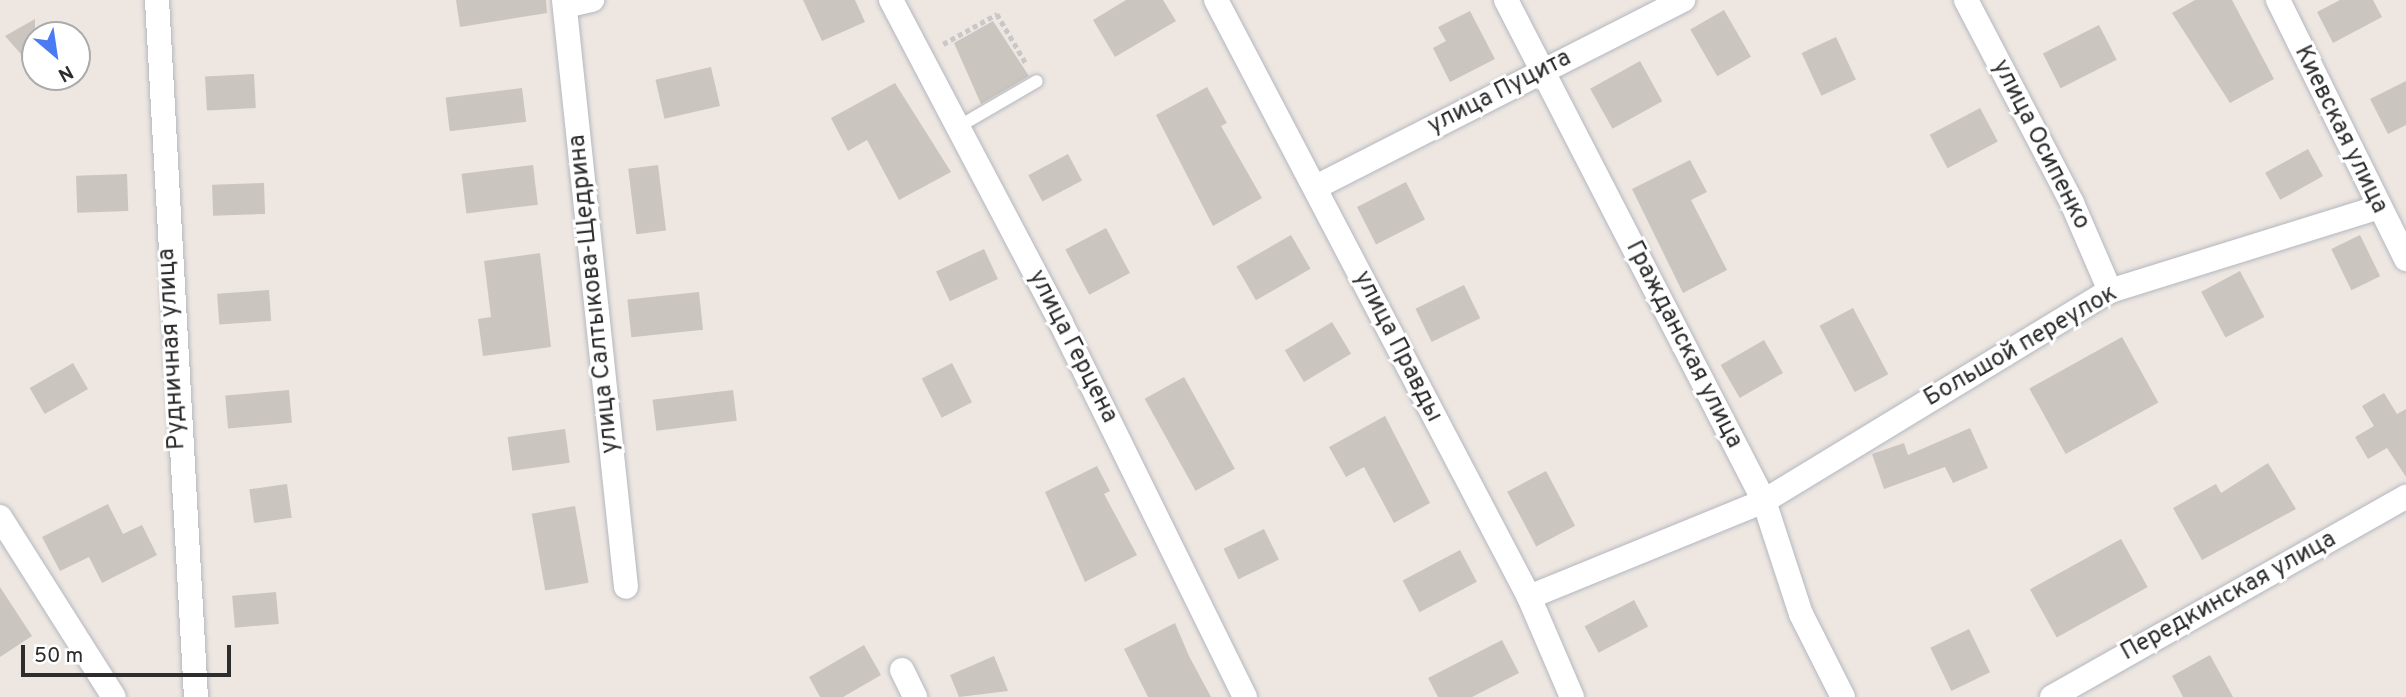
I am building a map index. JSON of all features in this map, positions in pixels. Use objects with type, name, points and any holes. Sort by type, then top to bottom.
[{"type":"street","name":"Рудничная улица","points":[[157,0],[196,697]]},
{"type":"street","points":[[565,3],[592,0]]},
{"type":"street","name":"улица Герцена","points":[[891,0],[958,127],[1245,697]]},
{"type":"street","name":"улица Правды","points":[[1216,0],[1318,186],[1415,386],[1529,597],[1572,697]]},
{"type":"street","name":"Гражданская улица","points":[[1506,0],[1764,501],[1801,614],[1843,697]]},
{"type":"street","name":"улица Пуцита","points":[[1318,186],[1683,0]]},
{"type":"street","name":"улица Осипенко","points":[[1966,0],[2072,203],[2110,291]]},
{"type":"street","name":"Киевская улица","points":[[2278,0],[2377,208],[2406,259]]},
{"type":"street","name":"улица Салтыкова-Щедрина","points":[[565,3],[626,587]]},
{"type":"street","name":"Большой переулок","points":[[1529,597],[1764,501],[2110,291],[2377,208]]},
{"type":"street","name":"Передкинская улица","points":[[2052,697],[2406,497]]},
{"type":"street","points":[[0,517],[114,697]]},
{"type":"street","points":[[902,670],[915,697]]},
{"type":"lane","points":[[958,127],[1037,81]]},
{"type":"path","points":[[942,44],[997,14],[1037,81]]},
{"type":"building","points":[[456,0],[546,0],[547,13],[460,27]]},
{"type":"building","points":[[803,0],[855,0],[865,22],[822,41]]},
{"type":"building","points":[[1126,0],[1163,0],[1176,21],[1115,57],[1093,20]]},
{"type":"building","points":[[2195,0],[2232,0],[2274,79],[2230,103],[2172,13]]},
{"type":"building","points":[[2340,0],[2373,0],[2382,17],[2333,43],[2317,12]]},
{"type":"building","points":[[1724,10],[1751,57],[1717,76],[1690,30]]},
{"type":"building","points":[[1470,11],[1495,59],[1450,82],[1433,48],[1446,41],[1438,27]]},
{"type":"building","points":[[993,21],[1029,76],[981,104],[954,43]]},
{"type":"building","points":[[2099,25],[2117,60],[2061,88],[2043,54]]},
{"type":"building","points":[[21,27],[21,54],[5,36]]},
{"type":"building","points":[[1836,37],[1856,80],[1821,96],[1802,53]]},
{"type":"building","points":[[1640,61],[1662,101],[1612,129],[1590,89]]},
{"type":"building","points":[[711,67],[720,106],[664,119],[655,80]]},
{"type":"building","points":[[254,74],[256,108],[207,111],[205,77]]},
{"type":"building","points":[[2406,81],[2406,125],[2388,134],[2370,99]]},
{"type":"building","points":[[895,83],[951,172],[899,200],[867,140],[848,151],[831,118]]},
{"type":"building","points":[[1207,87],[1227,123],[1221,126],[1262,198],[1213,226],[1156,115]]},
{"type":"building","points":[[522,88],[526,122],[450,131],[446,97]]},
{"type":"building","points":[[1980,108],[1998,142],[1948,168],[1930,135]]},
{"type":"building","points":[[2308,149],[2323,176],[2280,200],[2265,173]]},
{"type":"building","points":[[1068,154],[1082,180],[1042,202],[1028,175]]},
{"type":"building","points":[[1690,160],[1707,192],[1691,200],[1727,270],[1683,293],[1632,189]]},
{"type":"building","points":[[533,165],[538,205],[466,213],[462,174]]},
{"type":"building","points":[[658,165],[666,231],[636,234],[628,169]]},
{"type":"building","points":[[127,174],[128,211],[77,213],[76,176]]},
{"type":"building","points":[[1406,182],[1425,219],[1376,244],[1357,207]]},
{"type":"building","points":[[264,183],[265,214],[213,216],[212,185]]},
{"type":"building","points":[[1106,228],[1130,273],[1089,295],[1065,250]]},
{"type":"building","points":[[1291,235],[1310,269],[1256,300],[1236,266]]},
{"type":"building","points":[[2360,235],[2380,276],[2351,290],[2331,249]]},
{"type":"building","points":[[984,249],[998,279],[950,301],[936,271]]},
{"type":"building","points":[[540,253],[551,347],[483,356],[478,319],[491,317],[484,261]]},
{"type":"building","points":[[2240,271],[2264,317],[2226,338],[2201,292]]},
{"type":"building","points":[[1464,285],[1480,318],[1432,342],[1415,309]]},
{"type":"building","points":[[269,290],[271,321],[219,325],[217,294]]},
{"type":"building","points":[[699,292],[703,330],[631,337],[627,300]]},
{"type":"building","points":[[1853,308],[1888,374],[1855,392],[1819,326]]},
{"type":"building","points":[[1332,322],[1351,354],[1304,382],[1285,350]]},
{"type":"building","points":[[2122,337],[2158,403],[2066,454],[2029,388]]},
{"type":"building","points":[[1764,340],[1783,373],[1740,398],[1721,365]]},
{"type":"building","points":[[73,363],[88,389],[45,414],[30,388]]},
{"type":"building","points":[[952,363],[972,402],[942,418],[922,378]]},
{"type":"building","points":[[1184,377],[1235,469],[1196,491],[1145,399]]},
{"type":"building","points":[[289,390],[292,423],[228,428],[225,396]]},
{"type":"building","points":[[733,390],[737,421],[656,431],[653,400]]},
{"type":"building","points":[[2384,393],[2397,414],[2406,409],[2406,477],[2387,448],[2368,459],[2355,437],[2374,426],[2362,406]]},
{"type":"building","points":[[1385,416],[1430,503],[1394,523],[1364,467],[1346,477],[1329,447]]},
{"type":"building","points":[[1970,428],[1988,468],[1953,483],[1945,467],[1884,489],[1872,454],[1904,443],[1908,455]]},
{"type":"building","points":[[565,429],[570,463],[512,471],[508,437]]},
{"type":"building","points":[[2268,463],[2296,509],[2202,560],[2173,508],[2216,484],[2221,493]]},
{"type":"building","points":[[1097,466],[1110,491],[1104,494],[1137,555],[1085,582],[1045,492]]},
{"type":"building","points":[[1546,471],[1575,526],[1536,546],[1507,492]]},
{"type":"building","points":[[287,484],[292,518],[254,523],[249,489]]},
{"type":"building","points":[[108,504],[123,534],[142,525],[157,555],[102,583],[89,557],[60,571],[42,537]]},
{"type":"building","points":[[575,506],[589,583],[545,590],[532,514]]},
{"type":"building","points":[[1264,529],[1279,560],[1238,579],[1224,549]]},
{"type":"building","points":[[2121,539],[2148,587],[2057,638],[2030,589]]},
{"type":"building","points":[[1460,550],[1477,582],[1420,612],[1403,581]]},
{"type":"building","points":[[0,587],[32,636],[0,657]]},
{"type":"building","points":[[276,592],[279,624],[235,628],[232,596]]},
{"type":"building","points":[[1634,600],[1648,626],[1599,653],[1585,626]]},
{"type":"building","points":[[1175,623],[1211,697],[1148,697],[1124,649]]},
{"type":"building","points":[[1969,629],[1990,672],[1951,691],[1930,648]]},
{"type":"building","points":[[1502,640],[1519,673],[1472,697],[1438,697],[1428,678]]},
{"type":"building","points":[[864,645],[881,675],[843,697],[820,697],[809,677]]},
{"type":"building","points":[[2210,655],[2233,697],[2183,697],[2172,676]]},
{"type":"building","points":[[994,656],[1008,691],[959,697],[950,675]]}]
